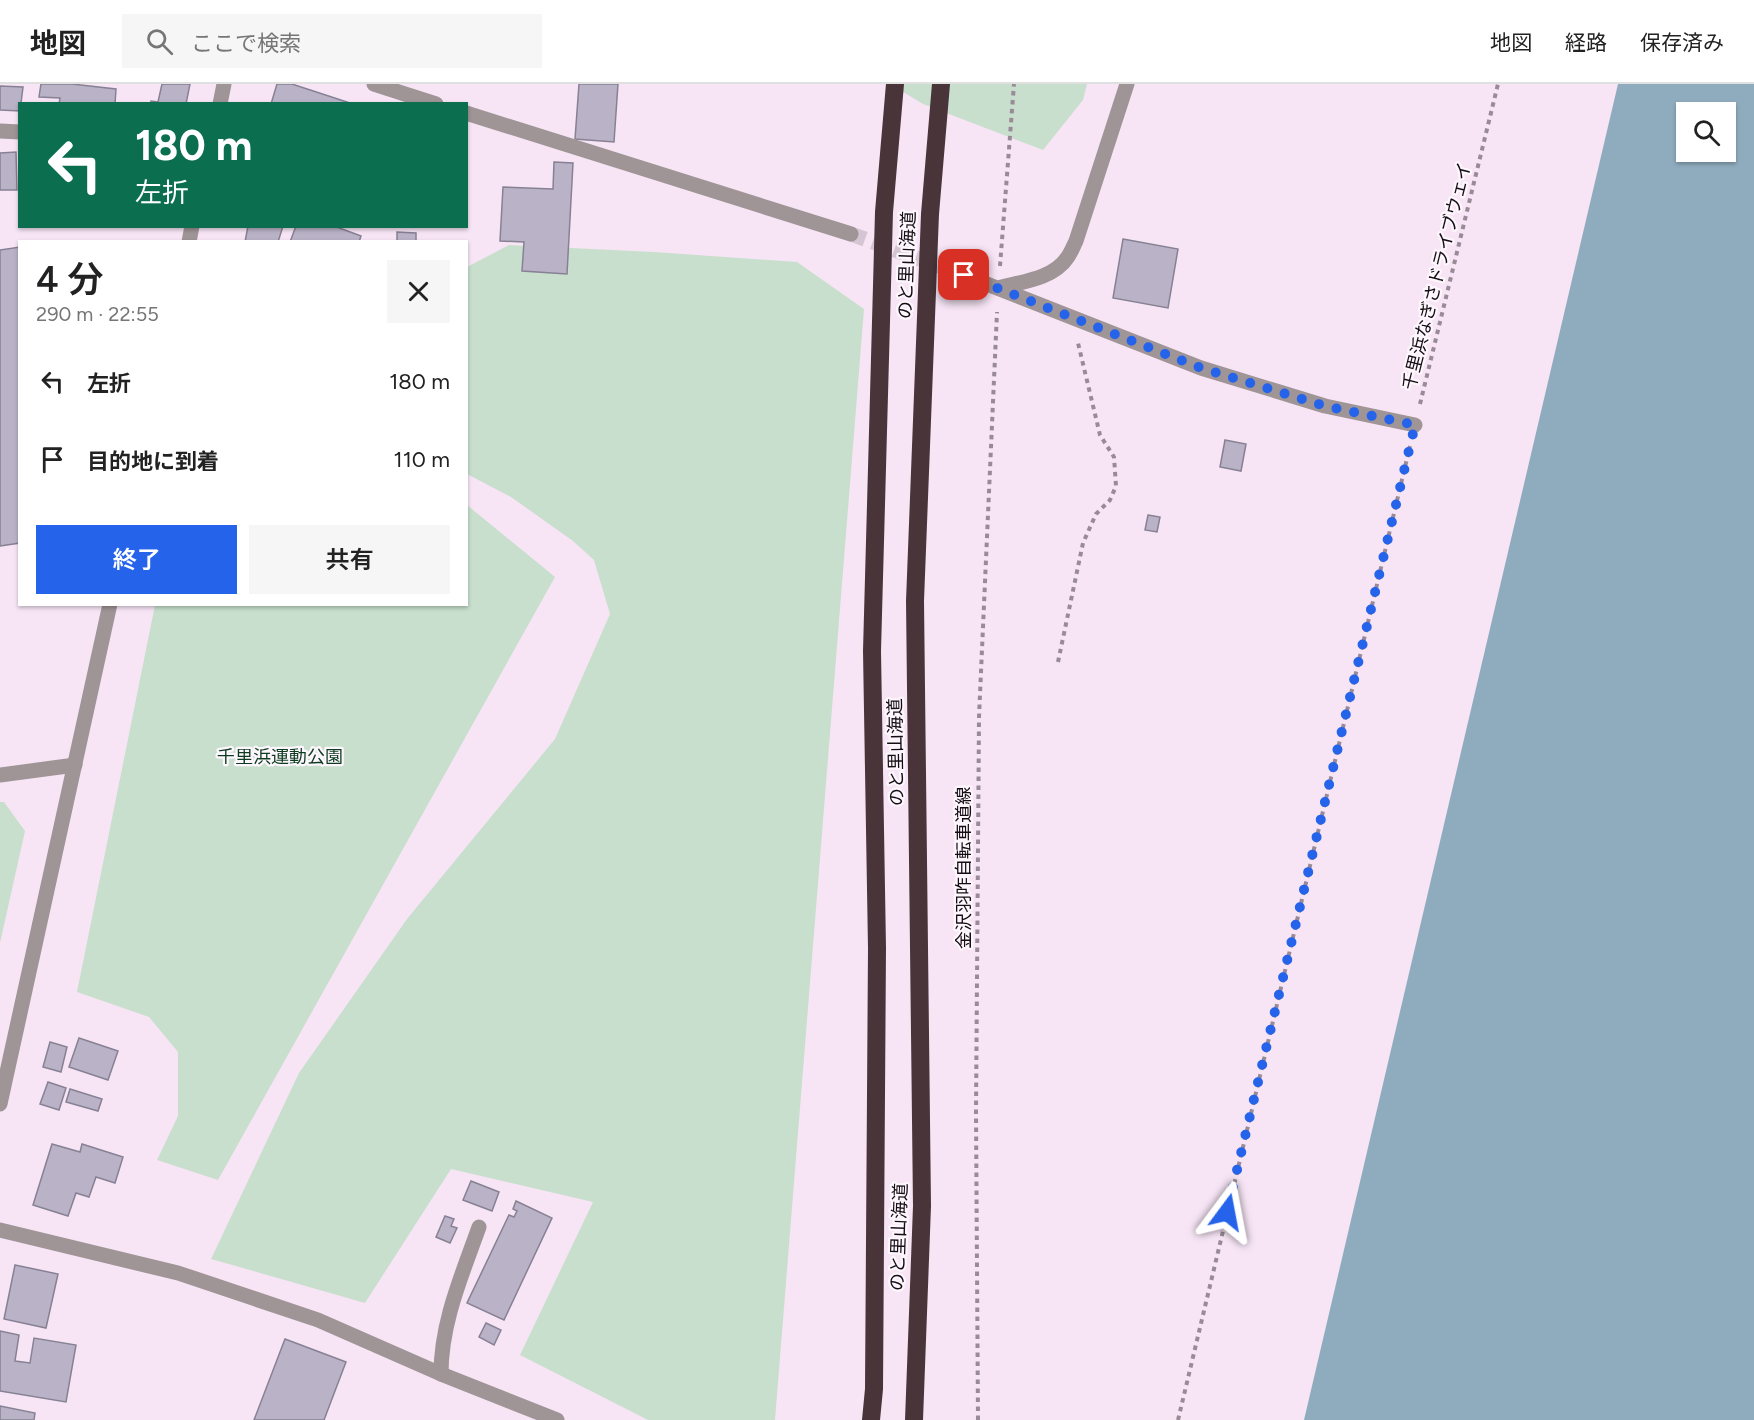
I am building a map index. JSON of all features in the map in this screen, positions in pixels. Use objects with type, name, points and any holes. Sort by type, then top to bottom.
[{"type":"highway","name":"のと里山海道","points":[[872,1420],[877,948],[872,651],[884,212],[895,84]]},
{"type":"highway","name":"のと里山海道","points":[[914,1420],[922,1206],[915,601],[930,214],[941,84]]},
{"type":"street","points":[[220,102],[224,84]]},
{"type":"street","points":[[374,84],[430,102]]},
{"type":"street","points":[[998,288],[1047,274],[1067,259],[1076,241],[1127,84]]},
{"type":"street","points":[[468,114],[851,234]]},
{"type":"street","points":[[0,131],[18,132]]},
{"type":"street","points":[[964,275],[1201,368],[1325,406],[1415,425]]},
{"type":"street","points":[[0,1099],[110,606]]},
{"type":"street","points":[[0,775],[75,765]]},
{"type":"street","points":[[441,1374],[444,1335],[453,1300],[479,1227]]},
{"type":"street","points":[[0,1230],[178,1273],[318,1320],[441,1374],[556,1420]]},
{"type":"path","points":[[1001,258],[1014,84]]},
{"type":"path","name":"千里浜なぎさドライブウェイ","points":[[1178,1420],[1498,84]]},
{"type":"path","name":"金沢羽咋自転車道線","points":[[978,1420],[976,1100],[979,717],[996,317]]},
{"type":"path","points":[[1058,662],[1083,543],[1096,514],[1110,500],[1116,486],[1114,456],[1100,435],[1079,351],[1076,318]]},
{"type":"green space","points":[[890,84],[1087,84],[1083,100],[1043,150],[923,104]]},
{"type":"green space","points":[[509,245],[797,262],[864,309],[775,1420],[648,1420],[520,1355],[593,1202],[451,1169],[365,1303],[211,1259],[299,1073],[407,919],[555,739],[610,614],[594,560],[573,541],[511,497],[468,475],[468,266]]},
{"type":"green space","name":"千里浜運動公園","points":[[468,506],[555,577],[218,1180],[157,1160],[178,1116],[178,1052],[149,1017],[77,992],[155,606],[468,606]]},
{"type":"green space","points":[[0,802],[4,802],[25,831],[0,943]]},
{"type":"water","points":[[1618,84],[1754,84],[1754,1420],[1304,1420]]},
{"type":"building","points":[[41,84],[72,84],[116,89],[115,102],[59,102],[60,98],[39,97]]},
{"type":"building","points":[[162,84],[190,84],[186,102],[158,102]]},
{"type":"building","points":[[277,84],[292,84],[347,102],[272,102]]},
{"type":"building","points":[[579,84],[618,84],[614,142],[575,139]]},
{"type":"building","points":[[0,86],[23,87],[21,102],[18,102],[18,111],[0,110]]},
{"type":"building","points":[[16,152],[17,190],[0,190],[0,153]]},
{"type":"building","points":[[554,162],[573,163],[567,274],[522,271],[524,242],[500,241],[503,187],[553,189]]},
{"type":"building","points":[[248,228],[282,228],[279,240],[245,240]]},
{"type":"building","points":[[295,228],[339,228],[361,236],[360,240],[291,240]]},
{"type":"building","points":[[397,232],[416,233],[416,240],[397,240]]},
{"type":"building","points":[[1123,239],[1178,249],[1168,308],[1113,298]]},
{"type":"building","points":[[18,247],[18,543],[0,546],[0,250]]},
{"type":"building","points":[[1225,440],[1246,444],[1241,471],[1220,467]]},
{"type":"building","points":[[1148,515],[1160,517],[1157,532],[1145,530]]},
{"type":"building","points":[[79,1038],[118,1051],[108,1080],[69,1067]]},
{"type":"building","points":[[50,1042],[67,1047],[61,1072],[43,1067]]},
{"type":"building","points":[[48,1082],[66,1088],[59,1110],[40,1104]]},
{"type":"building","points":[[70,1089],[102,1099],[98,1111],[66,1102]]},
{"type":"building","points":[[52,1144],[80,1152],[82,1144],[123,1157],[115,1183],[96,1177],[89,1197],[76,1193],[68,1216],[33,1205]]},
{"type":"building","points":[[471,1181],[499,1192],[492,1211],[463,1200]]},
{"type":"building","points":[[516,1201],[552,1218],[504,1320],[467,1303],[509,1215],[514,1217],[517,1211],[513,1209]]},
{"type":"building","points":[[445,1216],[454,1219],[451,1226],[457,1228],[450,1243],[436,1237]]},
{"type":"building","points":[[15,1265],[58,1274],[46,1328],[4,1319]]},
{"type":"building","points":[[486,1323],[501,1330],[494,1345],[479,1337]]},
{"type":"building","points":[[0,1331],[19,1335],[15,1361],[30,1363],[34,1338],[76,1345],[66,1402],[0,1391]]},
{"type":"building","points":[[285,1339],[346,1362],[324,1420],[254,1420]]},
{"type":"building","points":[[0,1406],[35,1413],[34,1420],[0,1420]]},
{"type":"tunnel","points":[[851,234],[964,275]]},
{"type":"route","points":[[964,275],[1201,368],[1325,406],[1415,425],[1227,1212]]}]
